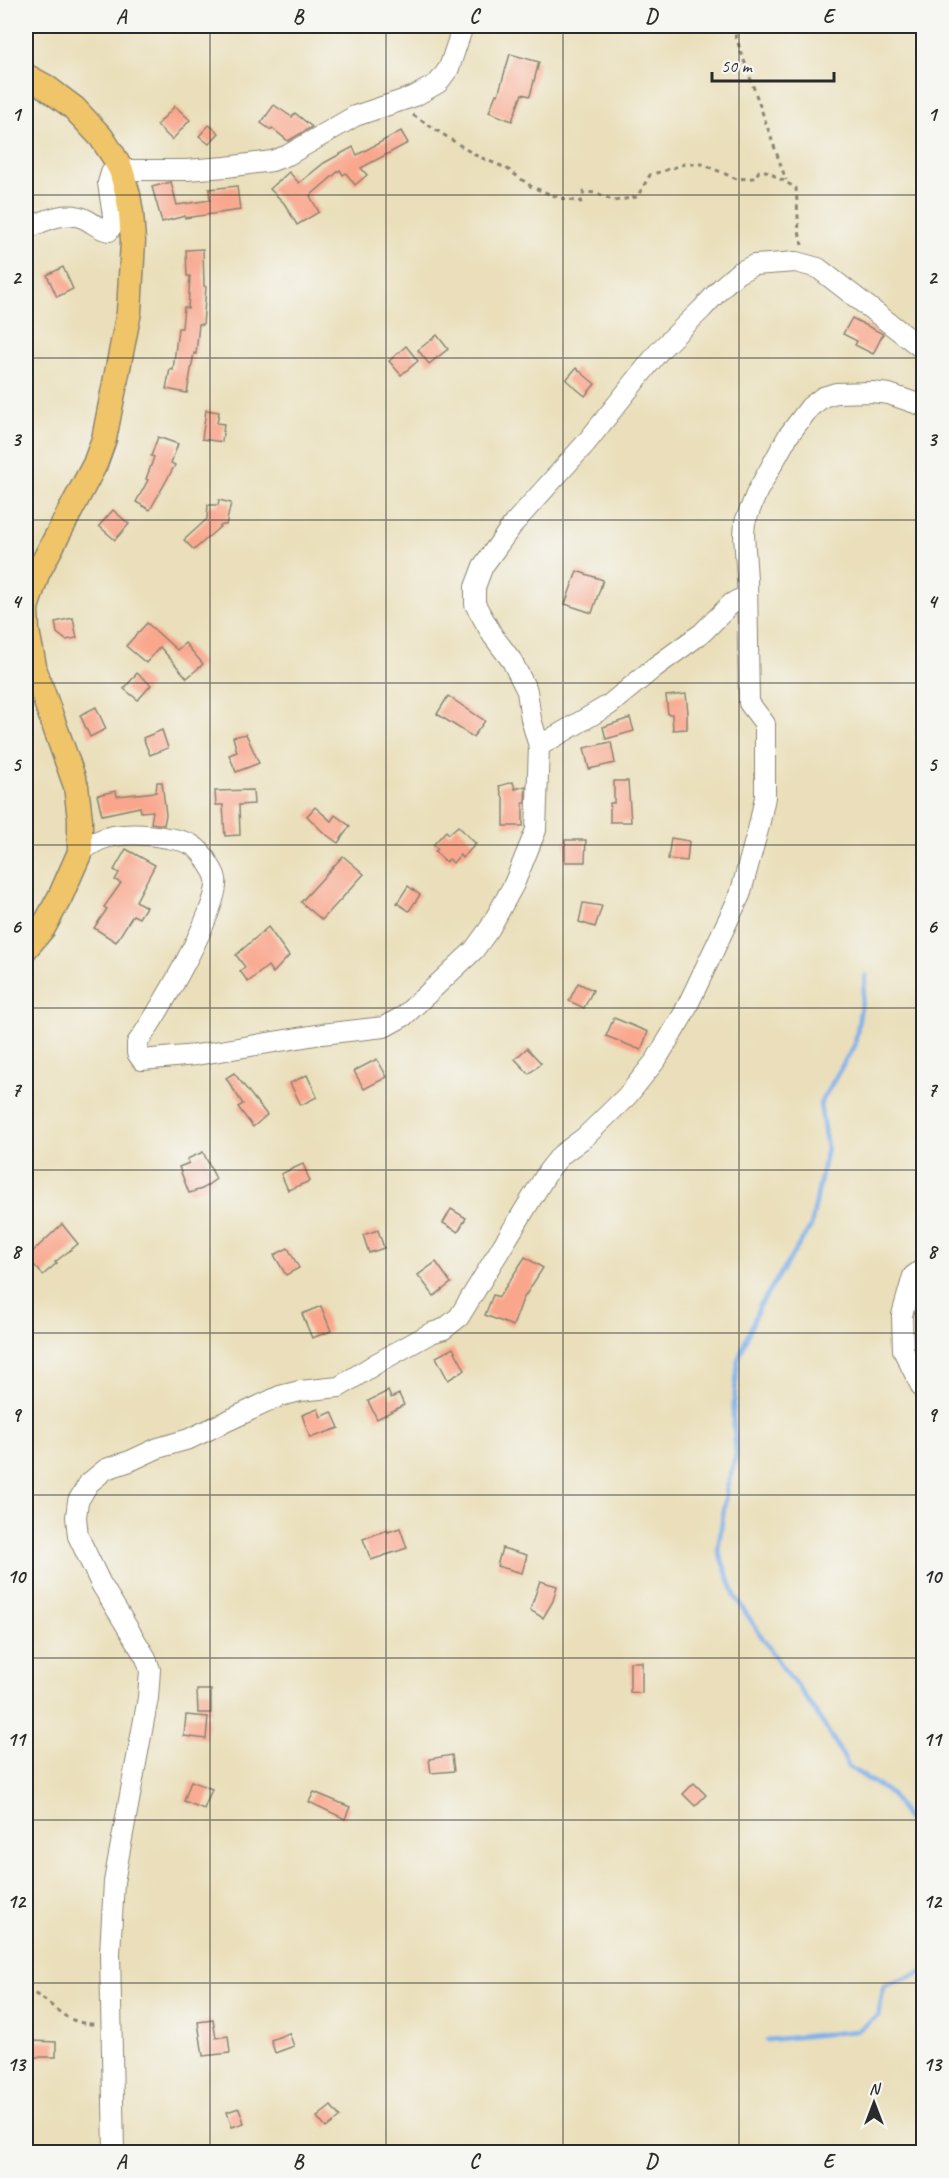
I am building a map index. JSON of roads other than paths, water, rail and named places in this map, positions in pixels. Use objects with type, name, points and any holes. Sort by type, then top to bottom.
[{"type":"main road","points":[[26,76],[62,98],[84,117],[101,137],[122,170],[131,213],[133,241],[129,312],[105,439],[95,464],[36,574],[26,608],[27,631],[35,671],[76,786],[81,819],[80,852],[43,928],[26,948]]},
{"type":"street","points":[[26,229],[60,216],[78,217],[87,220],[98,229],[109,231],[114,222],[108,183],[111,173],[122,170],[186,170],[272,161],[302,148],[355,116],[415,96],[438,83],[449,68],[463,26]]},
{"type":"street","points":[[80,852],[101,839],[118,836],[165,837],[196,845],[205,856],[216,878],[211,910],[183,969],[137,1042],[137,1053],[142,1060],[384,1027],[404,1016],[474,950],[509,893],[536,830],[539,746],[531,719],[527,691],[512,660],[493,636],[475,604],[475,587],[483,566],[514,523],[586,443],[660,350],[723,286],[738,273],[754,265],[788,262],[809,264],[818,268],[924,350]]},
{"type":"street","points":[[114,2152],[110,1953],[114,1882],[148,1698],[150,1670],[134,1635],[101,1584],[78,1536],[76,1517],[78,1501],[89,1483],[106,1469],[158,1448],[189,1439],[280,1396],[300,1391],[339,1387],[459,1317],[549,1170],[561,1155],[585,1137],[628,1095],[656,1060],[682,1016],[740,895],[765,797],[765,724],[749,703],[745,522],[757,492],[788,436],[810,407],[828,395],[861,391],[889,394],[924,406]]},
{"type":"street","points":[[539,746],[609,705],[702,633],[736,601],[747,599]]},
{"type":"street","points":[[924,1268],[913,1276],[902,1315],[903,1350],[924,1392]]},
{"type":"waterway","points":[[866,975],[855,1044],[820,1104],[827,1148],[811,1226],[759,1307],[738,1360],[733,1415],[736,1455],[727,1487],[718,1550],[736,1598],[780,1664],[805,1696],[849,1767],[891,1794],[924,1844]]},
{"type":"waterway","points":[[767,2040],[857,2031],[878,2016],[884,1986],[924,1972]]}]
